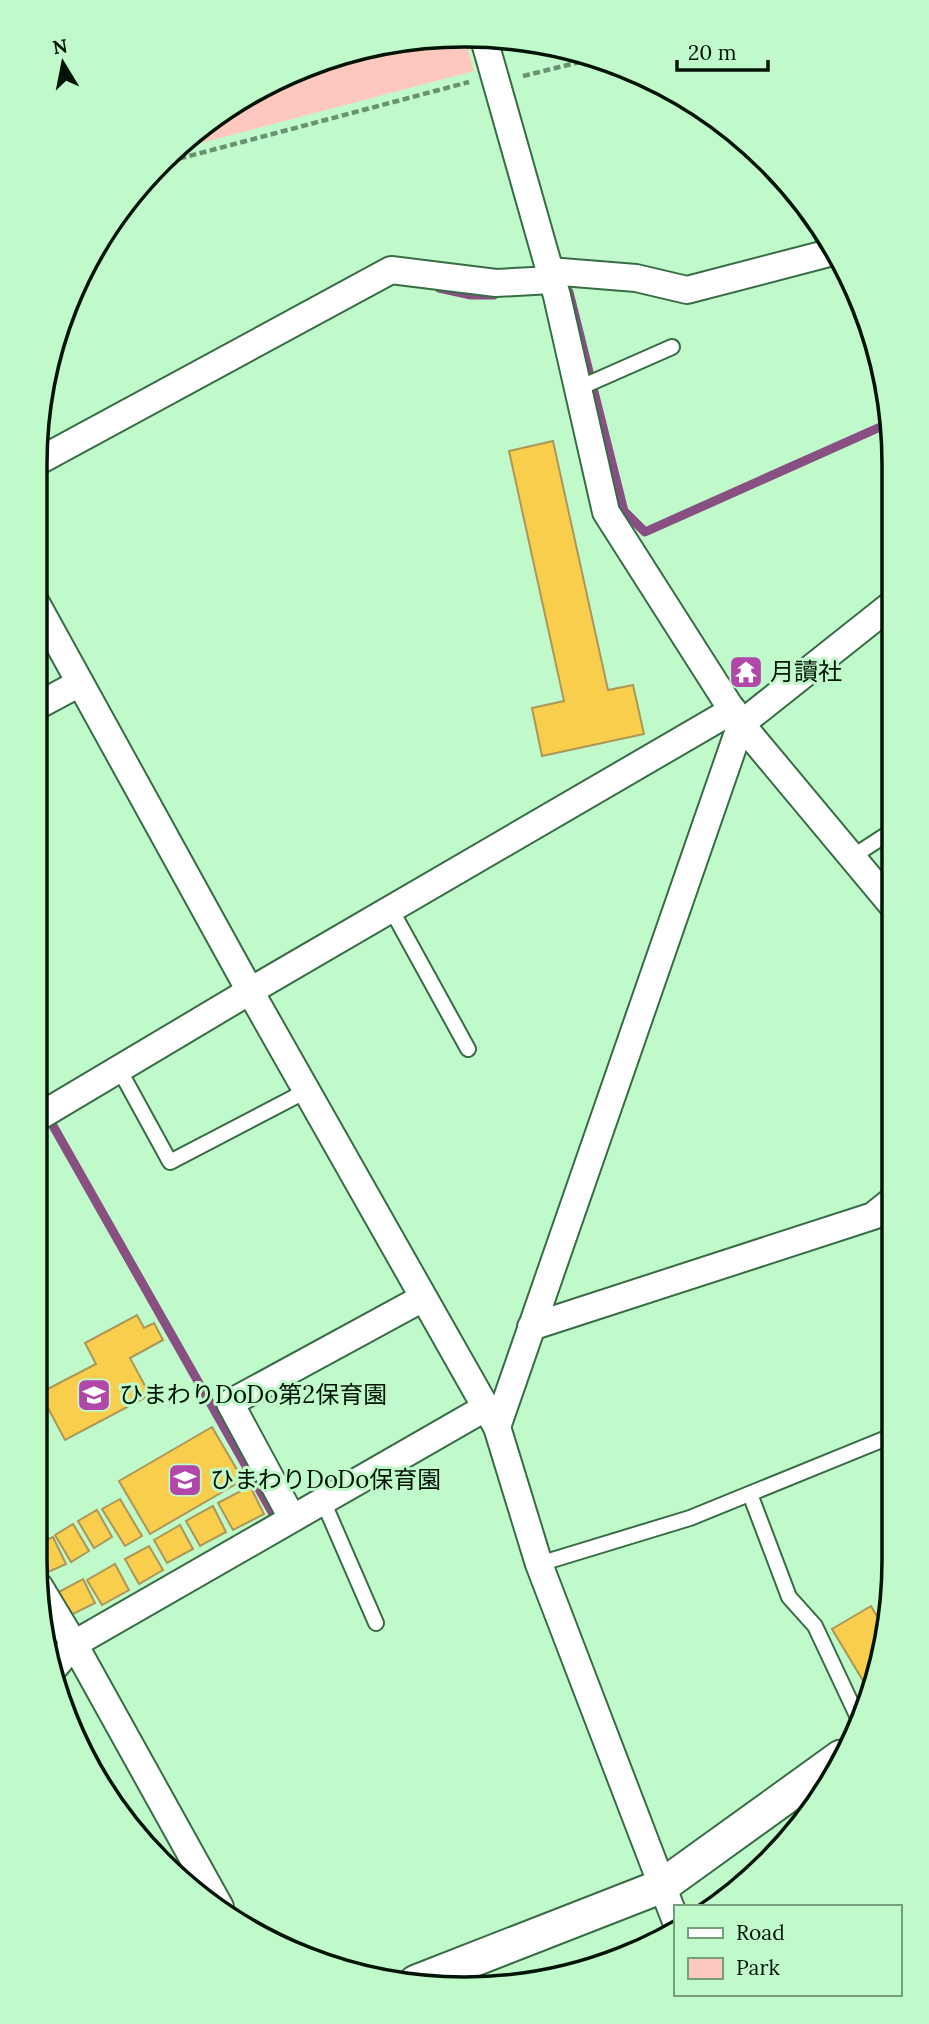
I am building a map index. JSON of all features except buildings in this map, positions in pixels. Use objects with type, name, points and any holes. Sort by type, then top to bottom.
[{"type":"street","points":[[486,48],[551,276],[606,512],[737,717],[882,893]]},
{"type":"street","points":[[47,456],[391,270],[496,283],[551,276],[636,278],[687,290],[825,254]]},
{"type":"street","points":[[47,1112],[391,909],[737,717],[882,612]]},
{"type":"street","points":[[47,638],[80,683],[250,991],[491,1417],[539,1564],[674,1916]]},
{"type":"street","points":[[47,701],[80,683]]},
{"type":"street","points":[[60,1662],[74,1644],[292,1518],[491,1417],[531,1327],[737,717]]},
{"type":"street","points":[[531,1327],[873,1216],[882,1209]]},
{"type":"street","points":[[292,1518],[230,1403],[423,1298]]},
{"type":"street","points":[[50,1604],[212,1892]]},
{"type":"street","points":[[433,1976],[662,1886],[826,1768]]},
{"type":"lane","points":[[579,388],[672,347]]},
{"type":"lane","points":[[852,858],[882,838]]},
{"type":"lane","points":[[391,909],[468,1049]]},
{"type":"lane","points":[[119,1069],[170,1162],[306,1091]]},
{"type":"lane","points":[[539,1564],[690,1518],[882,1439]]},
{"type":"lane","points":[[750,1494],[789,1597],[815,1626],[854,1709]]},
{"type":"lane","points":[[323,1501],[376,1623]]},
{"type":"path","points":[[181,159],[494,79],[576,62]]},
{"type":"green space","points":[[467,47],[474,71],[197,144],[256,103],[280,90],[357,61],[410,51]]},
{"type":"waterway","points":[[439,288],[471,295],[494,295]]},
{"type":"waterway","points":[[567,292],[624,511],[645,532],[880,427]]},
{"type":"waterway","points":[[47,1115],[276,1519]]},
{"type":"place","name":"月讀社","points":[[746,672]]},
{"type":"place","name":"ひまわりDoDo第2保育園","points":[[94,1395]]},
{"type":"place","name":"ひまわりDoDo保育園","points":[[185,1480]]}]
